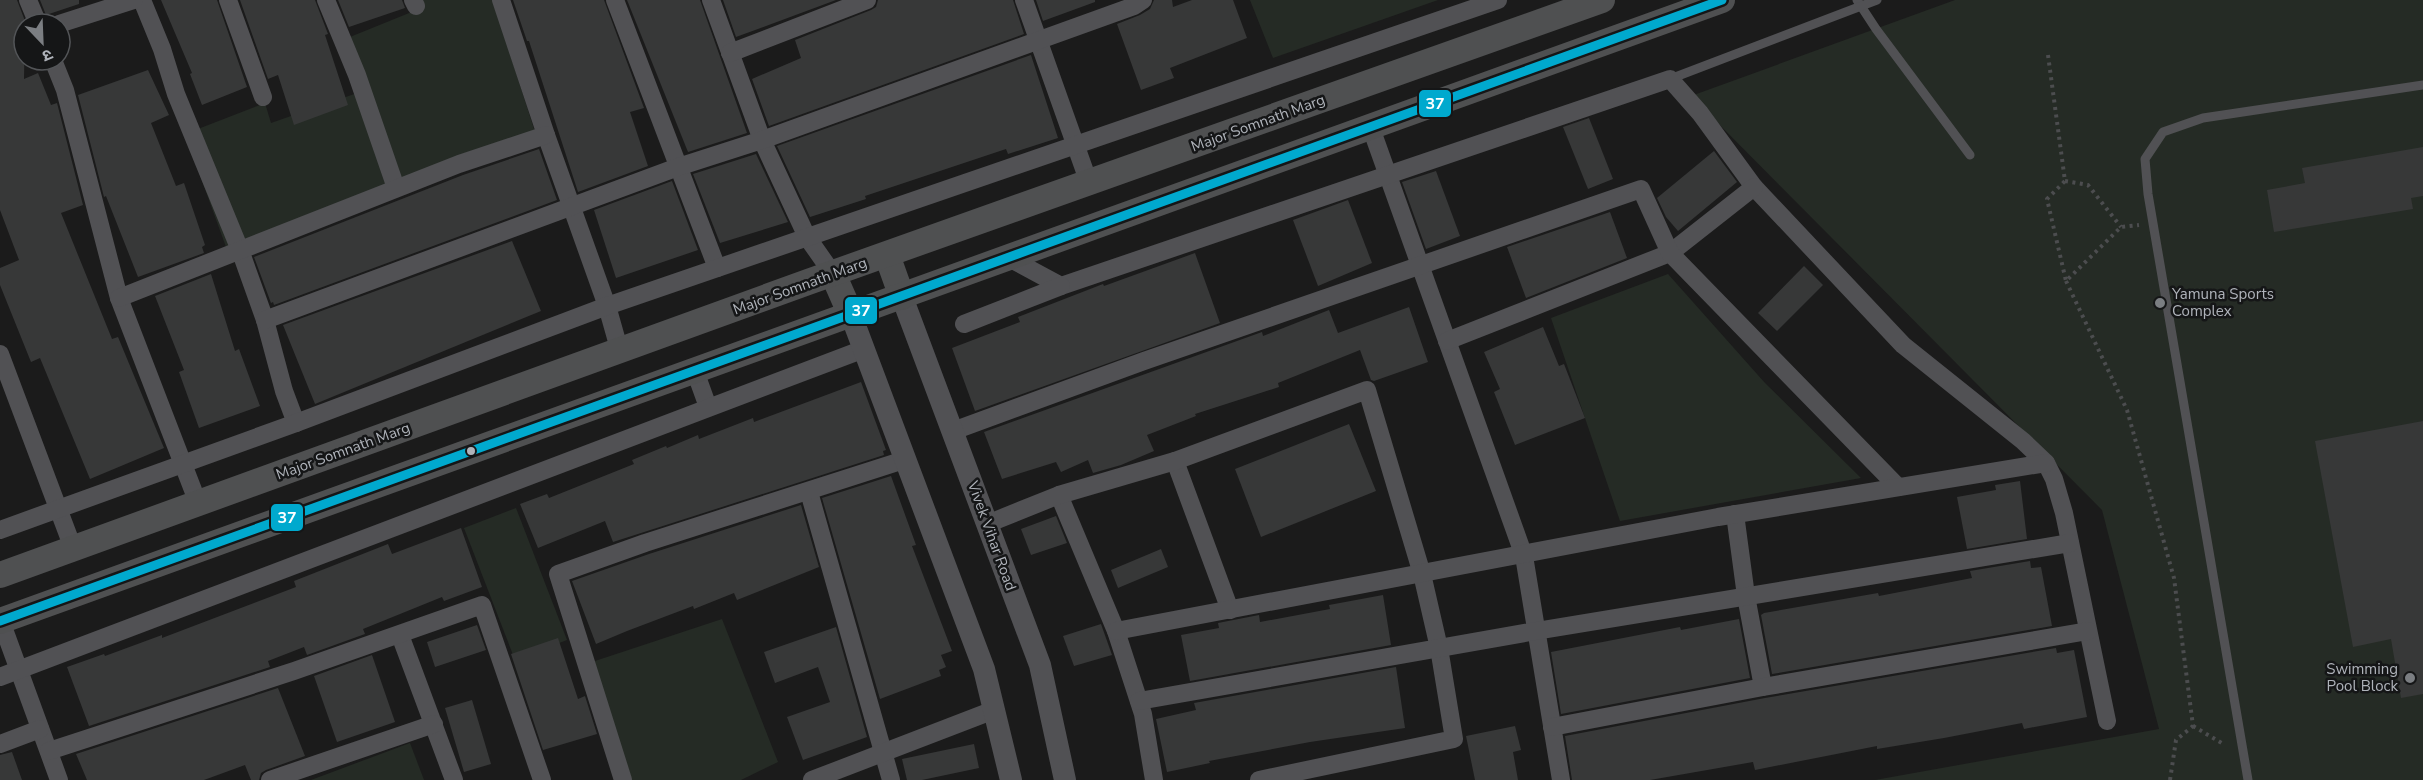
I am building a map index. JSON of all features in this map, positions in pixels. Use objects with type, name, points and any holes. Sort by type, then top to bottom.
[{"type":"main road","name":"Major Somnath Marg","points":[[0,575],[833,274],[1602,0]]},
{"type":"main road","points":[[1,621],[1722,0]]},
{"type":"main road","points":[[887,255],[902,297]]},
{"type":"main road","points":[[833,274],[851,315]]},
{"type":"street","points":[[72,20],[134,0]]},
{"type":"street","points":[[142,0],[162,50],[176,94],[240,250],[265,320],[284,391],[296,423]]},
{"type":"street","points":[[228,0],[263,97]]},
{"type":"street","points":[[326,0],[357,75],[396,188]]},
{"type":"street","points":[[501,0],[607,306],[620,351]]},
{"type":"street","points":[[615,0],[717,268]]},
{"type":"street","points":[[711,0],[762,140],[807,237],[833,274]]},
{"type":"street","points":[[730,53],[867,0]]},
{"type":"street","points":[[1024,0],[1089,183]]},
{"type":"street","points":[[265,320],[678,166],[762,140],[1039,41],[1134,6],[1143,0]]},
{"type":"street","points":[[0,530],[296,423],[607,306],[1498,0]]},
{"type":"street","points":[[58,72],[65,90],[119,298],[198,503]]},
{"type":"street","points":[[964,324],[1060,286],[1670,79],[1700,113],[1754,187],[1902,345],[2023,441],[2046,463],[2054,479],[2070,543],[2107,721]]},
{"type":"street","points":[[1371,128],[1523,554],[1561,780]]},
{"type":"street","points":[[119,298],[396,188],[546,135]]},
{"type":"street","points":[[1447,342],[1670,253],[1754,187]]},
{"type":"street","points":[[953,431],[1144,361],[1641,189],[1670,253],[1898,487]]},
{"type":"street","points":[[1009,258],[1060,286]]},
{"type":"street","name":"Vivek Vihar Road","points":[[902,297],[1040,665],[1065,780]]},
{"type":"street","points":[[851,315],[984,669],[1011,780]]},
{"type":"street","points":[[0,676],[864,349]]},
{"type":"street","points":[[0,354],[73,548]]},
{"type":"street","points":[[695,371],[708,407]]},
{"type":"street","points":[[987,524],[1059,495],[1174,461],[1366,390],[1422,574],[1439,648],[1454,739],[1259,780]]},
{"type":"street","points":[[623,780],[558,574],[645,543],[904,460]]},
{"type":"street","points":[[1174,461],[1230,610]]},
{"type":"street","points":[[1116,631],[1735,514],[2046,463]]},
{"type":"street","points":[[809,492],[891,780]]},
{"type":"street","points":[[1059,495],[1116,631],[1139,701],[1154,780]]},
{"type":"street","points":[[1735,514],[1746,596],[1763,687]]},
{"type":"street","points":[[1139,701],[1536,631],[2070,543]]},
{"type":"street","points":[[49,751],[482,605],[542,780]]},
{"type":"street","points":[[1,621],[59,780]]},
{"type":"street","points":[[1552,727],[2088,630]]},
{"type":"street","points":[[400,634],[454,780]]},
{"type":"street","points":[[812,780],[994,710]]},
{"type":"street","points":[[270,780],[434,724]]},
{"type":"street","points":[[0,744],[40,729]]},
{"type":"lane","points":[[1670,79],[1858,3],[1877,0]]},
{"type":"lane","points":[[1858,3],[1970,155]]},
{"type":"lane","points":[[2248,780],[2153,224],[2145,159],[2163,132],[2202,118],[2423,85]]},
{"type":"path","points":[[2048,55],[2065,181]]},
{"type":"path","points":[[2065,181],[2088,185],[2121,227]]},
{"type":"path","points":[[2065,181],[2047,199],[2066,281],[2127,410],[2174,578],[2193,726]]},
{"type":"path","points":[[2066,281],[2121,227],[2153,224]]},
{"type":"path","points":[[2193,726],[2225,744],[2226,753]]},
{"type":"path","points":[[2170,780],[2176,740],[2193,726]]},
{"type":"shaded area","points":[[416,0],[493,0],[535,132],[226,247],[185,134],[265,103],[271,123],[360,92],[345,39],[419,9]]},
{"type":"shaded area","points":[[1250,0],[1438,0],[1273,58]]},
{"type":"shaded area","name":"Yamuna Sports Complex","points":[[1955,0],[2423,0],[2423,780],[1875,780],[2159,729],[2102,510],[1691,96]]},
{"type":"shaded area","points":[[1668,274],[1765,383],[1861,478],[1620,521],[1551,318]]},
{"type":"shaded area","points":[[516,508],[567,640],[515,660],[464,528]]},
{"type":"shaded area","points":[[722,619],[778,762],[741,780],[632,780],[592,662]]},
{"type":"shaded area","points":[[410,743],[424,780],[311,780]]},
{"type":"building","points":[[0,0],[17,0],[22,12],[12,12],[12,72],[24,72],[24,79],[38,73],[51,105],[57,103],[83,205],[61,213],[112,339],[118,337],[164,448],[90,479],[40,358],[31,362],[0,285],[0,268],[19,260],[0,210]]},
{"type":"building","points":[[40,0],[79,0],[79,4],[55,12],[45,12]]},
{"type":"building","points":[[161,0],[217,0],[247,87],[202,105],[190,74],[192,73]]},
{"type":"building","points":[[240,0],[315,0],[328,34],[325,35],[348,105],[294,125],[278,75],[268,79]]},
{"type":"building","points":[[338,0],[402,0],[405,8],[349,27]]},
{"type":"building","points":[[513,0],[604,0],[644,108],[630,112],[648,166],[578,192],[529,41],[527,41]]},
{"type":"building","points":[[627,0],[700,0],[747,133],[688,152]]},
{"type":"building","points":[[723,0],[836,0],[736,37]]},
{"type":"building","points":[[878,0],[1013,0],[1024,34],[769,126],[752,79],[801,58],[795,40],[871,10],[876,7]]},
{"type":"building","points":[[1036,0],[1095,0],[1095,2],[1043,21]]},
{"type":"building","points":[[1154,0],[1172,0],[1173,7],[1192,0],[1233,0],[1247,38],[1170,68],[1174,78],[1141,90],[1117,24],[1150,9]]},
{"type":"building","points":[[1031,55],[1058,138],[1008,154],[1006,149],[865,196],[866,199],[810,217],[777,146]]},
{"type":"building","points":[[148,70],[169,115],[151,123],[176,186],[184,183],[205,245],[202,247],[204,253],[138,277],[106,196],[104,197],[78,95]]},
{"type":"building","points":[[1589,118],[1613,179],[1588,189],[1563,127]]},
{"type":"building","points":[[2423,147],[2423,196],[2411,198],[2413,209],[2274,232],[2267,190],[2305,183],[2302,168]]},
{"type":"building","points":[[539,149],[557,200],[274,305],[273,302],[271,303],[254,257],[463,175]]},
{"type":"building","points":[[1714,151],[1737,182],[1678,231],[1666,217],[1657,198]]},
{"type":"building","points":[[756,154],[788,222],[720,243],[693,174]]},
{"type":"building","points":[[1436,171],[1460,236],[1426,249],[1402,182]]},
{"type":"building","points":[[672,181],[698,250],[616,278],[594,210]]},
{"type":"building","points":[[1348,200],[1372,263],[1318,286],[1293,220]]},
{"type":"building","points":[[1610,212],[1627,258],[1526,298],[1507,247]]},
{"type":"building","points":[[512,241],[541,311],[315,404],[283,325]]},
{"type":"building","points":[[1195,253],[1220,323],[975,411],[952,348],[1020,322],[1018,317],[1103,284],[1104,286]]},
{"type":"building","points":[[1804,266],[1823,285],[1777,331],[1758,313]]},
{"type":"building","points":[[211,274],[235,351],[239,349],[260,406],[199,428],[179,372],[184,370],[155,296]]},
{"type":"building","points":[[1409,307],[1428,362],[1374,381],[1371,380],[1360,350],[1278,383],[1279,387],[1195,414],[1196,416],[1147,435],[1154,451],[1121,465],[1093,473],[1088,460],[1061,472],[1056,462],[1002,479],[984,432],[1262,332],[1263,336],[1329,310],[1338,333]]},
{"type":"building","points":[[1543,327],[1559,366],[1564,364],[1585,418],[1515,445],[1494,392],[1500,389],[1484,352]]},
{"type":"building","points":[[861,382],[886,450],[883,451],[884,455],[613,542],[605,521],[538,548],[520,504],[547,494],[549,498],[634,464],[632,460],[666,446],[667,448],[698,435],[699,439],[753,418],[754,422]]},
{"type":"building","points":[[2423,421],[2423,694],[2401,698],[2391,639],[2353,647],[2315,441]]},
{"type":"building","points":[[1349,424],[1376,491],[1261,537],[1235,469]]},
{"type":"building","points":[[891,476],[916,545],[912,546],[952,651],[941,655],[946,667],[939,670],[941,676],[880,699],[822,498]]},
{"type":"building","points":[[2020,481],[2027,539],[1967,549],[1957,497],[1996,490],[1995,485]]},
{"type":"building","points":[[801,505],[819,567],[737,600],[734,593],[694,609],[693,606],[596,644],[572,581]]},
{"type":"building","points":[[1056,516],[1067,543],[1031,555],[1021,529]]},
{"type":"building","points":[[461,528],[482,587],[444,601],[442,597],[363,629],[365,634],[307,655],[304,647],[268,661],[270,667],[89,726],[67,667],[162,635],[162,638],[296,587],[294,581],[388,544],[392,554]]},
{"type":"building","points":[[1161,549],[1168,567],[1118,588],[1111,570]]},
{"type":"building","points":[[2030,561],[2031,568],[2041,567],[2052,626],[1772,674],[1761,615],[1764,613],[1878,593],[1879,596],[1972,578],[1970,571]]},
{"type":"building","points":[[1383,595],[1391,645],[1190,681],[1181,635],[1219,628],[1218,623],[1259,615],[1260,622],[1330,609],[1329,605]]},
{"type":"building","points":[[1739,619],[1750,678],[1561,714],[1551,652],[1680,627],[1681,630]]},
{"type":"building","points":[[1101,624],[1112,655],[1074,666],[1063,636]]},
{"type":"building","points":[[477,625],[486,650],[435,667],[427,642]]},
{"type":"building","points":[[836,627],[867,737],[803,760],[787,717],[830,702],[818,667],[775,683],[764,652]]},
{"type":"building","points":[[558,638],[578,699],[585,696],[597,734],[543,750],[511,654]]},
{"type":"building","points":[[2056,648],[2057,653],[2074,650],[2087,717],[2024,729],[2022,723],[1877,749],[1877,746],[1755,770],[1753,762],[1650,780],[1572,780],[1565,736],[1765,698]]},
{"type":"building","points":[[372,655],[395,722],[337,742],[314,676]]},
{"type":"building","points":[[1396,667],[1405,728],[1310,742],[1209,761],[1210,763],[1167,772],[1156,719],[1196,710],[1194,703]]},
{"type":"building","points":[[278,688],[305,756],[266,770],[261,773],[259,780],[251,780],[245,765],[204,780],[87,780],[76,754]]},
{"type":"building","points":[[472,700],[491,764],[464,772],[445,708]]},
{"type":"building","points":[[1515,726],[1521,750],[1513,752],[1518,780],[1475,780],[1466,736]]},
{"type":"building","points":[[974,744],[979,768],[922,780],[907,780],[902,759]]},
{"type":"building","points":[[12,752],[22,780],[0,780],[0,755]]},
{"type":"transit line","name":"37","points":[[0,621],[1722,0]]},
{"type":"place","name":"Yamuna Sports Complex","points":[[2160,303]]},
{"type":"place","name":"Swimming Pool Block","points":[[2410,678]]}]
